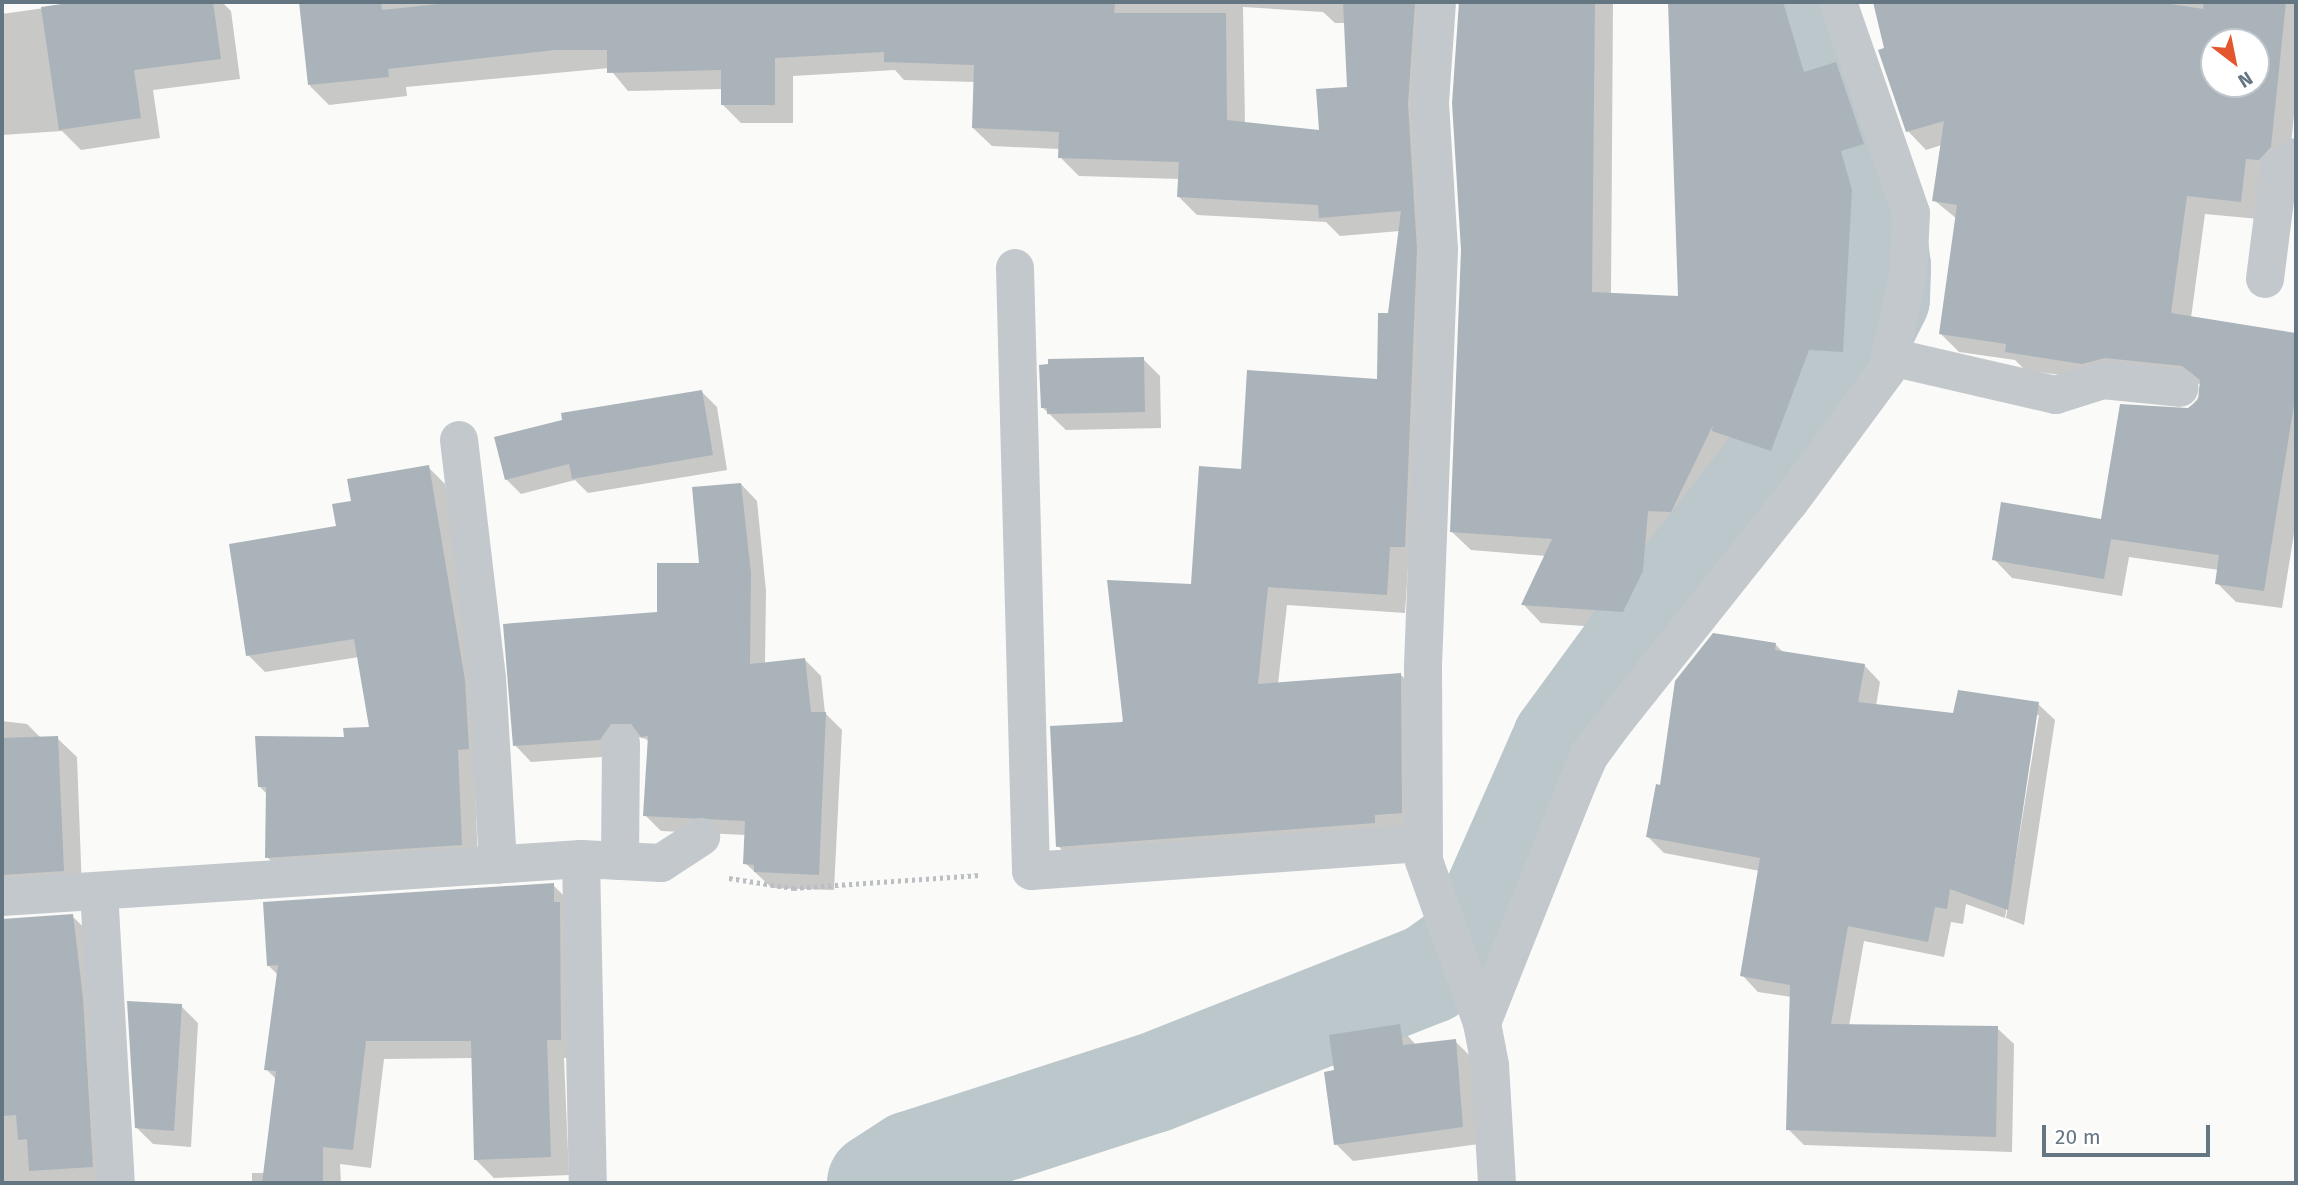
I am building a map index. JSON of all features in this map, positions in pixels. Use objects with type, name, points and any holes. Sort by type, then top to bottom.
[{"type":"street","points":[[1437,2],[1430,103],[1439,249],[1423,668],[1424,861],[1482,1023],[1490,1065],[1497,1183]]},
{"type":"street","points":[[1482,1023],[1588,754],[1850,424],[1891,357],[1908,275],[1911,213],[1838,2]]},
{"type":"street","points":[[2265,279],[2279,168],[2296,157]]},
{"type":"street","points":[[1015,268],[1031,871],[1424,843]]},
{"type":"street","points":[[1891,357],[2056,395],[2103,380],[2180,388]]},
{"type":"street","points":[[459,440],[487,678],[498,865]]},
{"type":"street","points":[[620,861],[621,743]]},
{"type":"street","points":[[2,897],[581,859],[661,863],[701,837]]},
{"type":"street","points":[[581,859],[588,1183]]},
{"type":"street","points":[[99,891],[116,1183]]},
{"type":"path","points":[[661,863],[673,870],[793,888],[1031,871]]},
{"type":"building","points":[[75,2],[213,2],[221,59],[134,70],[141,118],[59,130],[41,7]]},
{"type":"building","points":[[299,2],[381,2],[382,10],[458,2],[1115,2],[1114,13],[1226,13],[1227,120],[1319,130],[1316,89],[1347,87],[1343,2],[1415,2],[1408,104],[1417,249],[1405,547],[1390,547],[1387,595],[1268,587],[1258,684],[1401,673],[1402,813],[1375,815],[1375,823],[1056,847],[1050,726],[1123,722],[1107,580],[1191,584],[1199,466],[1241,469],[1247,370],[1377,379],[1378,313],[1388,313],[1401,211],[1319,218],[1318,205],[1177,197],[1179,162],[1058,158],[1059,132],[972,128],[974,65],[884,62],[884,52],[775,58],[775,105],[721,105],[721,70],[607,73],[607,50],[555,50],[388,69],[389,77],[308,85]]},
{"type":"building","points":[[1459,2],[1595,2],[1592,292],[1678,296],[1668,2],[1783,2],[1804,72],[1836,62],[1864,144],[1841,151],[1852,190],[1843,352],[1809,350],[1771,451],[1712,431],[1713,425],[1671,512],[1648,511],[1643,571],[1623,612],[1521,605],[1552,539],[1450,532],[1461,250],[1452,103]]},
{"type":"building","points":[[1873,2],[2158,2],[2203,9],[2204,2],[2286,2],[2271,147],[2259,160],[2246,159],[2241,202],[2187,196],[2171,313],[2296,333],[2296,392],[2264,591],[2215,584],[2219,555],[2111,539],[2104,579],[1992,560],[2001,502],[2101,519],[2120,404],[2188,408],[2198,400],[2200,380],[2182,366],[2105,358],[2082,364],[2005,352],[2006,344],[1939,334],[1957,205],[1932,201],[1944,121],[1906,132],[1878,50],[1884,48]]},
{"type":"building","points":[[1144,357],[1145,412],[1047,414],[1047,408],[1041,408],[1039,365],[1048,364],[1048,359]]},
{"type":"building","points":[[702,390],[713,455],[572,479],[569,464],[505,480],[494,437],[562,420],[561,413]]},
{"type":"building","points":[[429,465],[465,680],[469,749],[458,750],[462,845],[265,858],[266,787],[258,787],[255,736],[344,737],[343,728],[369,727],[354,639],[246,656],[229,544],[336,526],[332,504],[351,501],[347,479]]},
{"type":"building","points":[[741,483],[751,573],[750,664],[805,658],[811,712],[826,712],[819,875],[754,872],[754,865],[743,864],[745,821],[643,816],[648,736],[641,737],[631,724],[611,724],[600,740],[513,746],[503,624],[657,612],[657,563],[699,563],[692,487]]},
{"type":"building","points":[[1713,633],[1776,643],[1775,650],[1865,664],[1858,702],[1953,713],[1958,690],[2039,702],[2008,910],[1950,889],[1947,909],[1935,907],[1928,942],[1848,926],[1831,1024],[1998,1026],[1996,1137],[1786,1130],[1790,985],[1740,976],[1760,858],[1646,837],[1656,784],[1660,785],[1675,681]]},
{"type":"building","points":[[58,736],[64,871],[2,875],[2,738]]},
{"type":"building","points":[[554,883],[554,902],[560,902],[561,1040],[547,1040],[551,1157],[474,1160],[471,1041],[366,1041],[353,1150],[323,1147],[323,1183],[262,1183],[276,1071],[264,1070],[278,965],[267,966],[263,902]]},
{"type":"building","points":[[73,914],[83,998],[93,1167],[29,1171],[27,1139],[18,1140],[16,1115],[2,1116],[2,919]]},
{"type":"building","points":[[127,1001],[182,1004],[174,1131],[135,1128]]},
{"type":"building","points":[[1400,1024],[1403,1045],[1456,1039],[1463,1127],[1334,1145],[1324,1072],[1334,1070],[1329,1035]]},
{"type":"waterway","points":[[877,1183],[911,1161],[1153,1083],[1429,974],[1473,943],[1562,741],[1655,614],[1816,409],[1853,352],[1880,298],[1881,267],[1873,204],[1801,2]]}]
